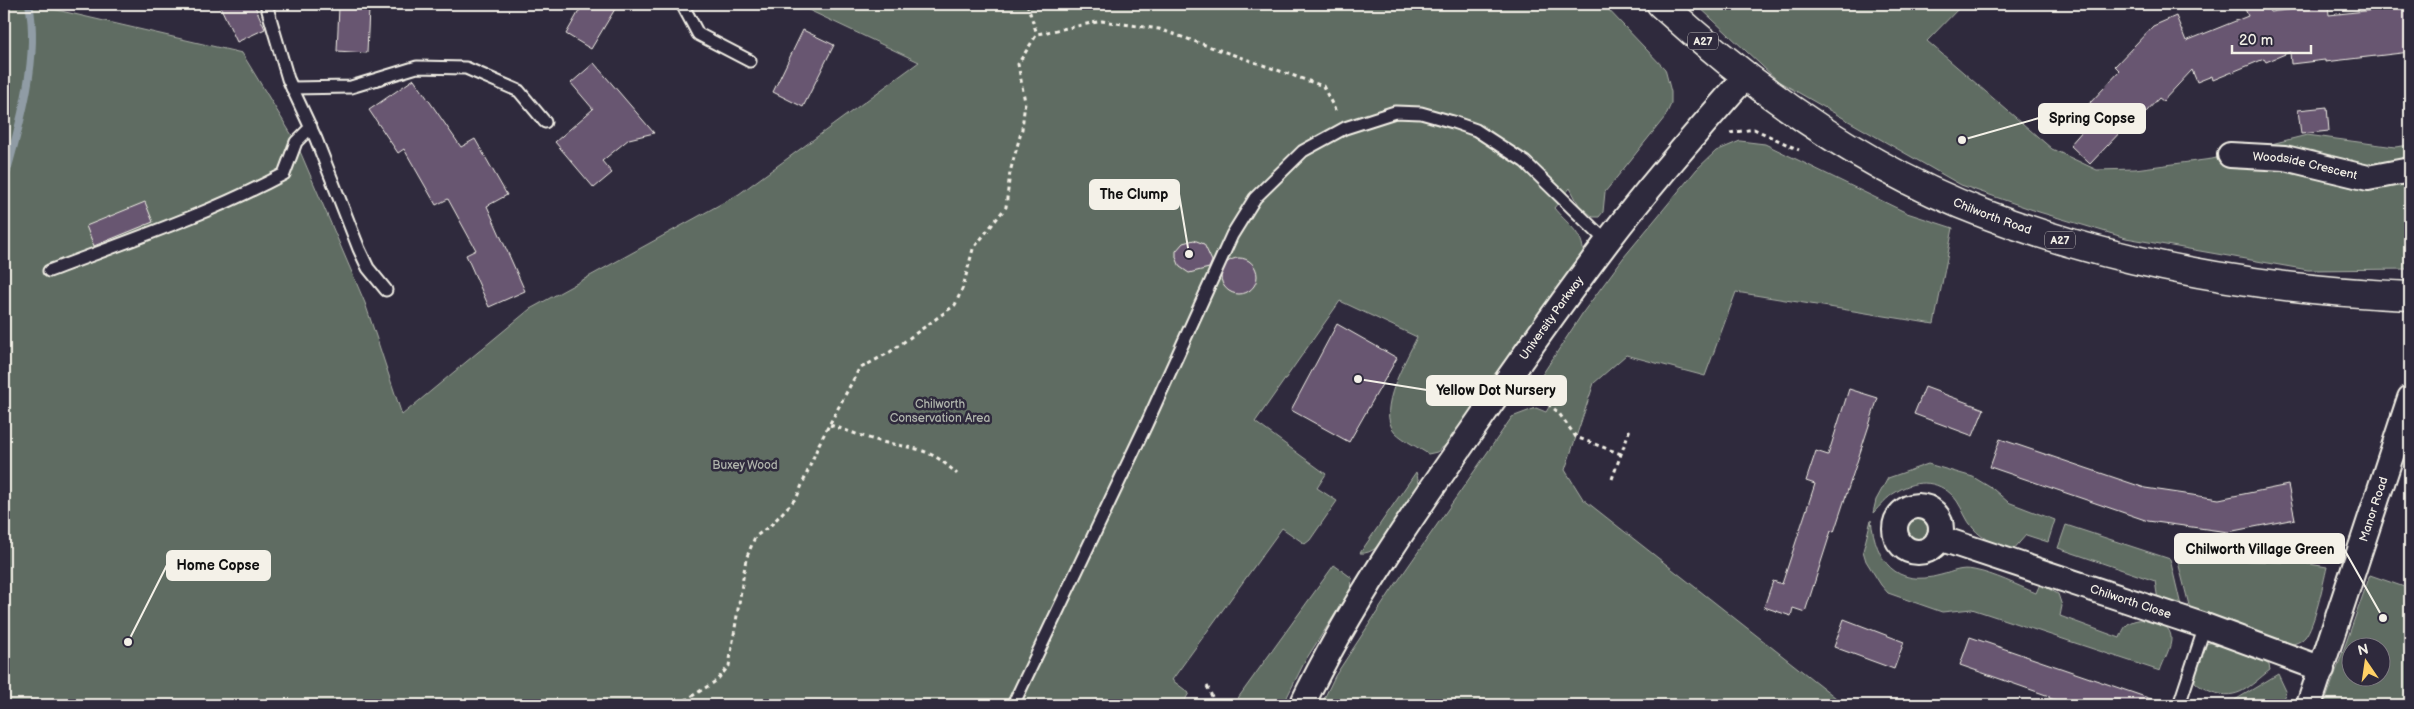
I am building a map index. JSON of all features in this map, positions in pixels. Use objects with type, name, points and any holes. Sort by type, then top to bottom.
[{"type":"main road","name":"Chilworth Road","points":[[1661,4],[1712,48],[1823,129],[1880,164],[1984,214],[2032,231],[2119,256],[2197,273],[2260,283],[2366,294],[2410,296]]},
{"type":"street","name":"University Parkway","points":[[1302,705],[1321,665],[1372,578],[1511,375],[1607,242],[1694,134],[1747,75]]},
{"type":"street","name":"Woodside Crescent","points":[[2230,155],[2285,158],[2368,178],[2410,170]]},
{"type":"street","name":"Manor Road","points":[[2309,705],[2410,398]]},
{"type":"street","name":"Chilworth Close","points":[[1939,538],[2204,626],[2322,669]]},
{"type":"lane","points":[[266,4],[292,88],[310,127],[358,249],[368,268],[386,290]]},
{"type":"lane","points":[[682,4],[698,34],[750,61]]},
{"type":"lane","points":[[292,88],[351,87],[417,68],[466,68],[519,91],[545,122]]},
{"type":"lane","points":[[1013,705],[1142,434],[1232,235],[1255,198],[1303,151],[1345,128],[1396,112],[1422,113],[1476,130],[1525,162],[1607,242]]},
{"type":"lane","points":[[49,271],[166,227],[249,192],[284,174],[296,142],[310,127]]},
{"type":"lane","points":[[2179,705],[2204,626]]},
{"type":"path","points":[[1026,4],[1037,34]]},
{"type":"path","points":[[678,705],[716,681],[729,666],[746,558],[755,537],[772,524],[797,497],[819,444],[859,369],[890,352],[955,305],[963,287],[972,249],[1006,207],[1010,172],[1022,129],[1025,102],[1018,64],[1037,34],[1102,21],[1159,29],[1323,86],[1345,128]]},
{"type":"path","points":[[1511,375],[1558,412],[1576,437],[1621,454]]},
{"type":"path","points":[[830,425],[886,442],[917,447],[942,460],[957,474]]},
{"type":"path","points":[[1612,479],[1630,429]]},
{"type":"path","points":[[1206,686],[1216,705]]},
{"type":"green space","name":"Chilworth Conservation Area","points":[[4,4],[31,4],[242,53],[296,142],[365,303],[402,415],[530,309],[739,194],[919,62],[796,4],[1603,4],[1665,69],[1671,92],[1671,104],[1665,117],[1605,192],[1603,212],[1599,217],[1593,217],[1579,205],[1570,188],[1554,208],[1578,234],[1583,247],[1583,254],[1489,384],[1454,438],[1437,452],[1428,454],[1395,432],[1390,423],[1389,411],[1395,385],[1417,337],[1340,301],[1255,422],[1326,474],[1317,488],[1337,501],[1310,540],[1305,544],[1282,528],[1172,680],[1189,693],[1185,700],[1193,705],[4,705]]},
{"type":"green space","points":[[1696,4],[1963,4],[1927,41],[2052,149],[2097,170],[2135,169],[2212,159],[2307,135],[2395,147],[2410,145],[2410,269],[2308,270],[2126,238],[2039,212],[1961,185],[1778,81]]},
{"type":"green space","points":[[1740,141],[1765,144],[1907,213],[1953,228],[1934,324],[1736,292],[1705,376],[1626,355],[1594,383],[1565,470],[1583,499],[1845,705],[1321,705],[1335,676],[1391,591],[1512,417],[1536,408],[1546,412],[1554,399],[1540,378],[1584,311],[1624,257],[1697,169],[1716,151]]},
{"type":"green space","points":[[1928,464],[1973,477],[1993,489],[2008,502],[2055,520],[2048,542],[2026,535],[2013,550],[1991,542],[1981,536],[1968,522],[1951,494],[1937,485],[1929,483],[1912,485],[1896,492],[1873,513],[1876,500],[1888,478]]},
{"type":"green space","points":[[1416,472],[1420,486],[1395,527],[1378,547],[1369,552],[1360,553]]},
{"type":"green space","points":[[1919,515],[1929,519],[1933,529],[1929,539],[1919,543],[1909,539],[1905,529],[1909,519]]},
{"type":"green space","points":[[1871,520],[1878,548],[1883,559],[1891,568],[1911,578],[1925,578],[1961,569],[1969,569],[1998,577],[2036,593],[2040,584],[2058,594],[2062,606],[2060,616],[2120,638],[2125,627],[2133,621],[2146,620],[2160,623],[2169,631],[2171,641],[2160,671],[1972,609],[1942,612],[1888,593],[1866,561],[1863,551]]},
{"type":"green space","points":[[2066,525],[2170,559],[2182,610],[2159,607],[2155,581],[2058,548]]},
{"type":"green space","points":[[2177,558],[2304,563],[2327,567],[2309,631],[2302,640],[2288,645],[2192,617]]},
{"type":"green space","points":[[1334,565],[1352,578],[1351,589],[1305,661],[1283,705],[1233,705]]},
{"type":"green space","points":[[2370,575],[2410,589],[2410,705],[2324,705],[2342,654],[2342,686],[2392,686],[2392,636],[2348,636]]},
{"type":"green space","points":[[2214,642],[2258,658],[2269,665],[2270,670],[2250,686],[2237,693],[2230,695],[2221,694],[2205,689],[2195,682],[2196,667],[2205,644]]},
{"type":"green space","points":[[2278,674],[2286,691],[2281,705],[2235,705],[2235,700]]},
{"type":"building","points":[[219,4],[254,4],[265,29],[237,42]]},
{"type":"building","points":[[583,4],[618,4],[591,49],[566,34]]},
{"type":"building","points":[[2243,4],[2266,4],[2270,12],[2328,5],[2329,15],[2410,6],[2410,52],[2291,64],[2290,52],[2266,62],[2264,59],[2213,80],[2212,76],[2197,82],[2192,70],[2163,101],[2159,98],[2146,112],[2142,109],[2090,164],[2070,145],[2084,129],[2074,120],[2120,71],[2115,66],[2153,26],[2176,16],[2186,41],[2248,16]]},
{"type":"building","points":[[339,7],[369,9],[367,53],[337,51]]},
{"type":"building","points":[[803,30],[834,45],[803,107],[773,92]]},
{"type":"building","points":[[594,63],[654,133],[629,139],[602,161],[612,173],[594,188],[555,142],[593,109],[571,83]]},
{"type":"building","points":[[414,79],[461,147],[475,139],[507,195],[487,206],[525,291],[489,307],[466,255],[476,250],[448,199],[436,205],[404,149],[398,153],[369,110]]},
{"type":"building","points":[[2327,107],[2329,131],[2301,134],[2298,110]]},
{"type":"building","points":[[145,202],[153,222],[94,246],[86,226]]},
{"type":"building","points":[[1194,240],[1204,244],[1212,261],[1209,268],[1189,273],[1180,267],[1176,251],[1183,243]]},
{"type":"building","points":[[1239,258],[1251,264],[1257,276],[1251,288],[1239,294],[1227,288],[1221,276],[1227,264]]},
{"type":"building","points":[[1337,324],[1397,358],[1349,442],[1291,410]]},
{"type":"building","points":[[1925,387],[1984,409],[1973,436],[1914,414]]},
{"type":"building","points":[[1849,389],[1878,398],[1834,532],[1831,531],[1805,612],[1793,608],[1791,616],[1764,607],[1773,581],[1782,584],[1815,484],[1806,481],[1816,451],[1828,455]]},
{"type":"building","points":[[2000,439],[2145,488],[2219,499],[2288,485],[2295,519],[2228,532],[2148,521],[1990,467]]},
{"type":"building","points":[[1844,619],[1904,642],[1894,669],[1834,647]]},
{"type":"building","points":[[1970,637],[2160,702],[2159,705],[2071,705],[2049,698],[2049,696],[1960,665]]},
{"type":"waterway","points":[[4,181],[16,139],[30,70],[32,25],[29,4]]},
{"type":"place","name":"Spring Copse","points":[[1962,140]]},
{"type":"place","name":"The Clump","points":[[1189,254]]},
{"type":"place","name":"Yellow Dot Nursery","points":[[1358,379]]},
{"type":"place","name":"Chilworth Village Green","points":[[2383,618]]},
{"type":"place","name":"Home Copse","points":[[128,642]]},
{"type":"park label","name":"Buxey Wood","points":[[745,465]]}]
